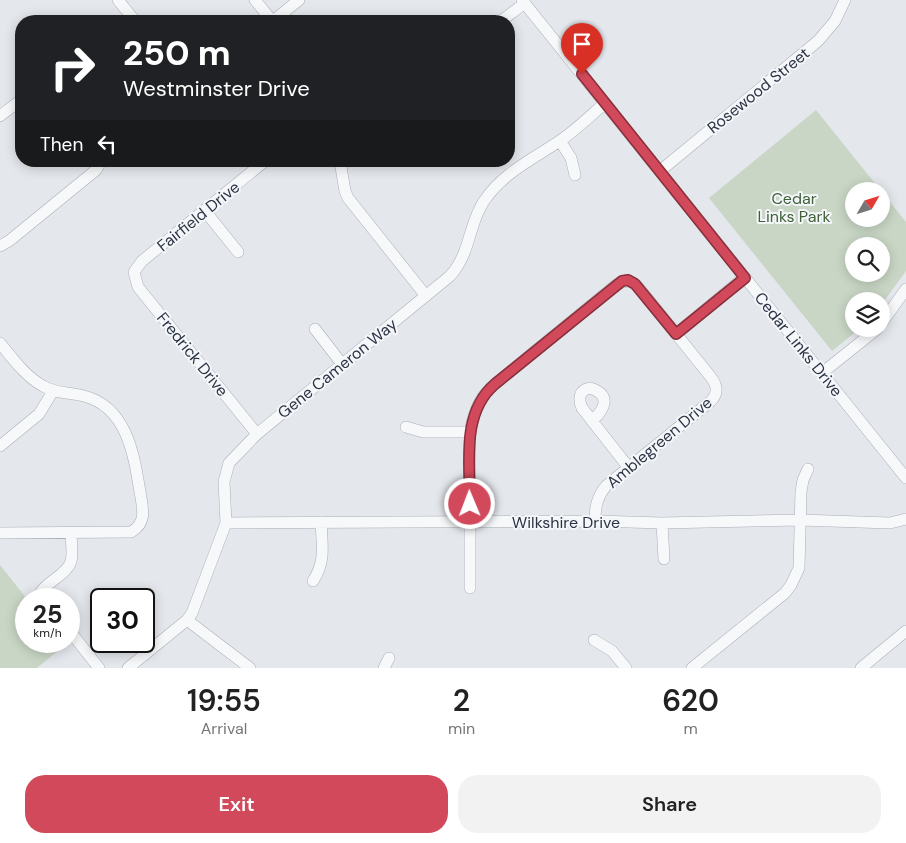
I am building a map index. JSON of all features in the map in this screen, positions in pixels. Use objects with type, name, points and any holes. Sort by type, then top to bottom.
[{"type":"street","points":[[118,0],[130,15]]},
{"type":"street","points":[[255,0],[268,15]]},
{"type":"street","points":[[280,15],[299,0]]},
{"type":"street","name":"Rosewood Street","points":[[660,171],[818,40],[835,21],[845,0]]},
{"type":"street","points":[[508,15],[524,2]]},
{"type":"street","name":"Cedar Links Drive","points":[[524,2],[906,478]]},
{"type":"street","name":"Gene Cameron Way","points":[[128,668],[187,620],[196,605],[226,523],[224,482],[229,463],[237,453],[257,434],[426,296],[458,267],[465,254],[478,212],[503,178],[515,168],[560,141],[605,103]]},
{"type":"street","points":[[0,116],[15,105]]},
{"type":"street","points":[[560,141],[571,158],[576,175]]},
{"type":"street","points":[[0,246],[9,241],[98,167]]},
{"type":"street","name":"Fairfield Drive","points":[[134,272],[142,261],[258,167]]},
{"type":"street","points":[[341,167],[348,198],[426,296]]},
{"type":"street","points":[[204,211],[238,252]]},
{"type":"street","name":"Fredrick Drive","points":[[134,272],[138,287],[257,434]]},
{"type":"street","points":[[470,588],[470,432],[476,408],[486,391],[622,281],[628,280],[639,288],[676,334],[745,278]]},
{"type":"street","points":[[890,313],[904,295]]},
{"type":"street","points":[[315,329],[342,364]]},
{"type":"street","name":"Amblegreen Drive","points":[[595,521],[595,508],[601,492],[715,396],[717,391],[714,382],[676,334]]},
{"type":"street","points":[[822,374],[867,337]]},
{"type":"street","points":[[0,343],[29,377],[43,386],[53,391],[83,396],[101,403],[116,415],[128,436],[136,470],[143,517],[139,527],[131,532],[0,533]]},
{"type":"street","points":[[0,446],[39,414],[53,391]]},
{"type":"street","points":[[592,421],[629,468]]},
{"type":"street","points":[[406,427],[423,432],[470,432]]},
{"type":"street","points":[[692,668],[785,593],[791,585],[799,568],[803,480],[808,469]]},
{"type":"street","name":"Wilkshire Drive","points":[[226,523],[595,521],[662,523],[800,520],[890,523],[906,519]]},
{"type":"street","points":[[313,581],[320,571],[322,562],[321,522]]},
{"type":"street","points":[[662,523],[664,559]]},
{"type":"street","points":[[44,588],[69,565],[71,560],[71,533]]},
{"type":"street","points":[[187,620],[250,668]]},
{"type":"street","points":[[861,668],[906,631]]},
{"type":"street","points":[[594,640],[612,652],[626,668]]},
{"type":"street","points":[[80,644],[99,668]]},
{"type":"green space","name":"Cedar Links Park","points":[[816,110],[874,182],[845,182],[845,228],[890,228],[890,202],[906,222],[906,271],[890,293],[845,292],[845,337],[849,337],[832,351],[709,198]]},
{"type":"green space","points":[[0,565],[18,588],[15,588],[15,653],[55,653],[37,668],[0,668]]},
{"type":"route","points":[[470,504],[470,432],[476,408],[486,391],[622,281],[628,280],[635,284],[676,334],[745,278],[582,74]]}]
